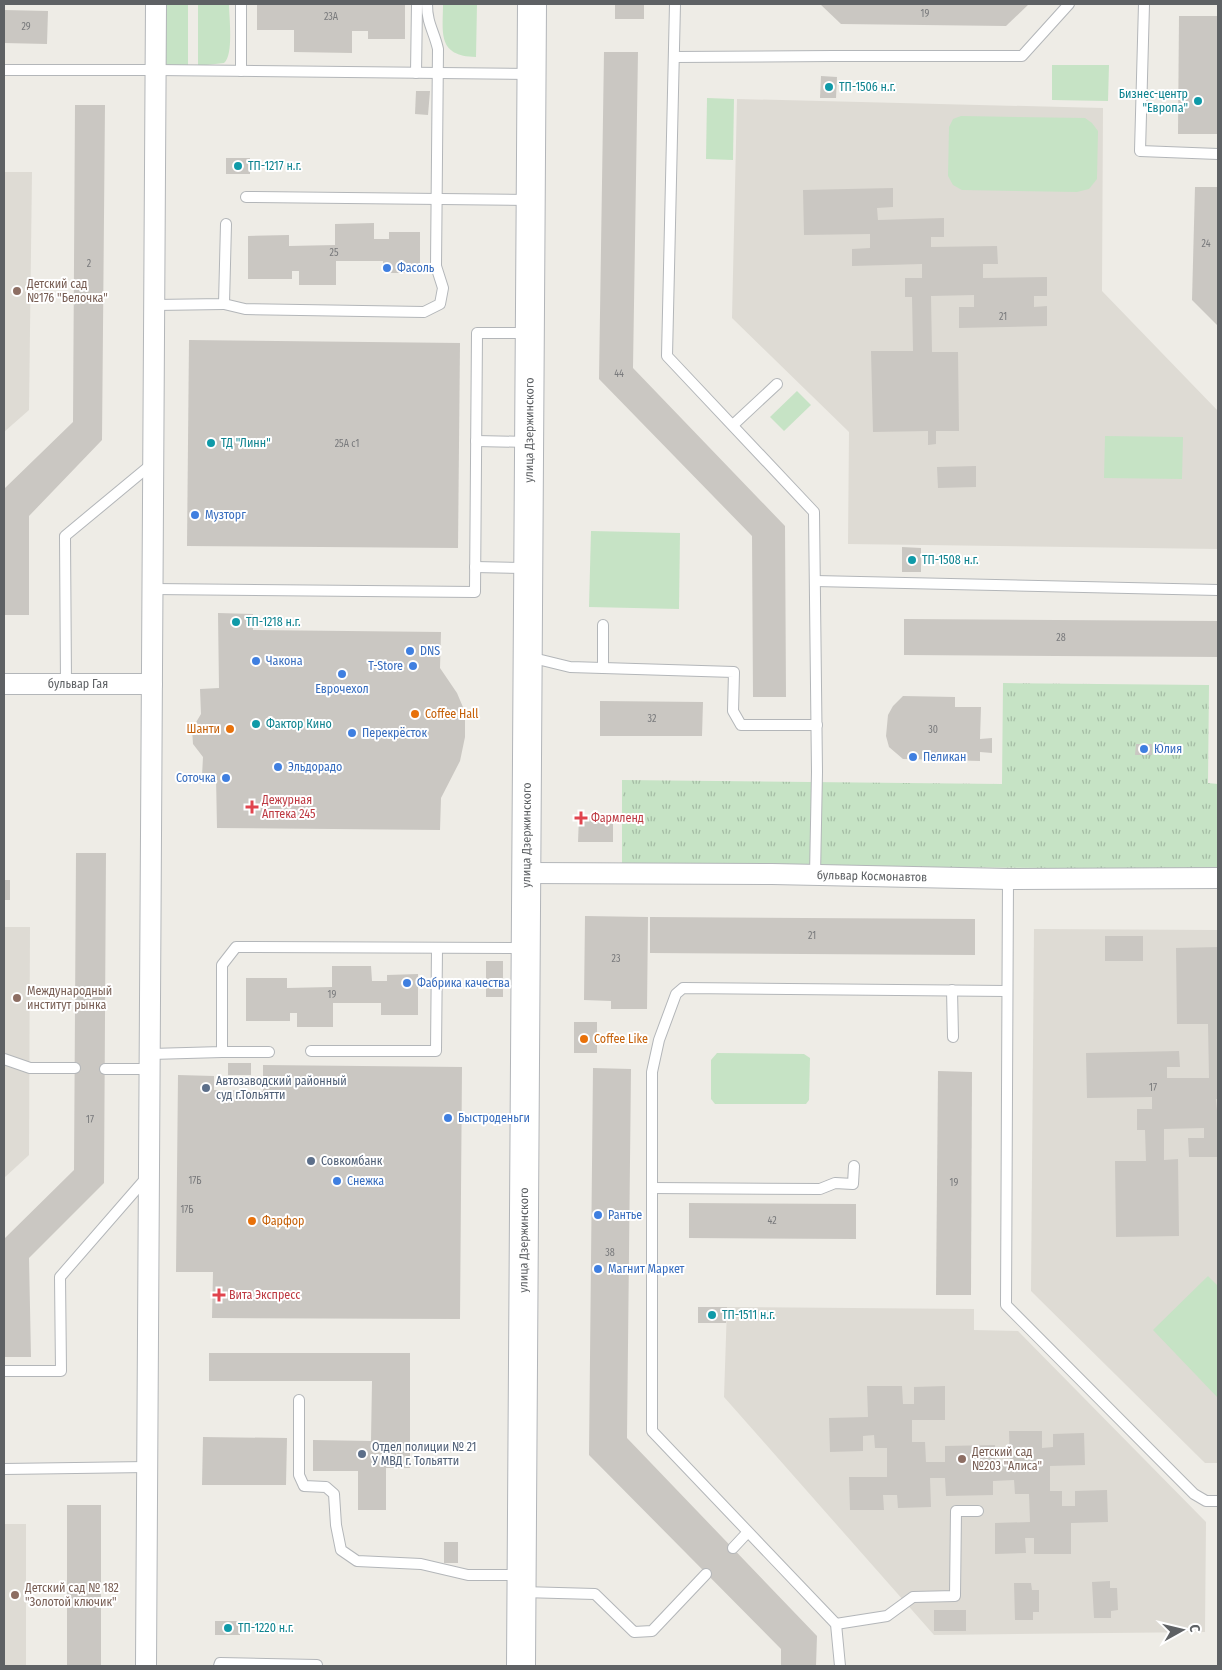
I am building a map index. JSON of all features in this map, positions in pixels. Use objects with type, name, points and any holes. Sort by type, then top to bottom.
[{"type":"main road","name":"улица Дзержинского","points":[[521,1666],[532,4]]},
{"type":"street","points":[[146,1666],[156,4]]},
{"type":"street","name":"бульвар Гая","points":[[4,684],[152,684]]},
{"type":"street","name":"бульвар Космонавтов","points":[[527,873],[1008,878],[1218,878]]},
{"type":"lane","points":[[241,4],[241,71]]},
{"type":"lane","points":[[416,73],[417,4]]},
{"type":"lane","points":[[154,305],[224,304],[245,309],[424,312],[440,304],[443,288],[436,266],[438,49],[429,25],[427,4]]},
{"type":"lane","points":[[675,4],[667,356],[814,512],[818,772],[815,875]]},
{"type":"lane","points":[[674,58],[1022,56],[1069,4]]},
{"type":"lane","points":[[1144,4],[1140,151],[1218,154]]},
{"type":"lane","points":[[4,70],[532,74]]},
{"type":"lane","points":[[246,198],[531,200]]},
{"type":"lane","points":[[224,304],[226,224]]},
{"type":"lane","points":[[153,588],[475,592],[477,333],[530,333]]},
{"type":"lane","points":[[732,425],[777,384]]},
{"type":"lane","points":[[476,441],[529,442]]},
{"type":"lane","points":[[66,684],[66,536],[154,462]]},
{"type":"lane","points":[[475,567],[528,568]]},
{"type":"lane","points":[[814,581],[1218,590]]},
{"type":"lane","points":[[603,625],[603,668]]},
{"type":"lane","points":[[528,657],[570,667],[734,672],[733,711],[741,725],[817,725]]},
{"type":"lane","points":[[1008,878],[1006,1305],[1194,1494],[1206,1501],[1218,1501]]},
{"type":"lane","points":[[222,1052],[222,965],[236,947],[527,948]]},
{"type":"lane","points":[[312,1051],[436,1051],[437,948]]},
{"type":"lane","points":[[840,1666],[836,1624],[747,1533],[652,1431],[652,1072],[659,1040],[676,994],[683,988],[811,991],[1006,991]]},
{"type":"lane","points":[[952,990],[953,1037]]},
{"type":"lane","points":[[105,1069],[222,1052],[269,1052]]},
{"type":"lane","points":[[4,1059],[30,1068],[75,1068]]},
{"type":"lane","points":[[652,1188],[820,1189],[835,1183],[853,1184],[854,1166]]},
{"type":"lane","points":[[4,1371],[61,1371],[60,1277],[150,1175]]},
{"type":"lane","points":[[299,1400],[298,1475],[304,1486],[326,1487],[334,1494],[336,1525],[341,1550],[357,1561],[421,1564],[468,1575],[595,1594],[634,1632],[652,1631],[706,1574]]},
{"type":"lane","points":[[4,1469],[147,1467]]},
{"type":"lane","points":[[836,1624],[887,1616],[913,1597],[955,1596],[956,1511],[978,1511]]},
{"type":"lane","points":[[733,1548],[747,1533]]},
{"type":"lane","points":[[220,1666],[220,1663],[317,1665]]},
{"type":"shaded area","points":[[737,99],[1103,108],[1102,291],[1218,411],[1218,549],[848,544],[849,432],[732,318]]},
{"type":"shaded area","name":"Детский сад №176 \"Белочка\"","points":[[4,172],[32,172],[29,410],[4,432]]},
{"type":"shaded area","name":"Международный институт рынка","points":[[4,927],[30,927],[29,1155],[4,1178]]},
{"type":"shaded area","points":[[1034,929],[1218,930],[1218,1463],[1205,1463],[1031,1291]]},
{"type":"shaded area","name":"Детский сад №203 \"Алиса\"","points":[[727,1307],[974,1309],[974,1330],[1018,1331],[1206,1522],[1205,1632],[934,1635],[724,1397]]},
{"type":"shaded area","name":"Детский сад № 182 \"Золотой ключик\"","points":[[4,1524],[26,1524],[26,1666],[4,1666]]},
{"type":"green space","points":[[160,4],[188,4],[188,66],[166,67]]},
{"type":"green space","points":[[198,4],[229,4],[230,44],[227,59],[224,63],[198,66]]},
{"type":"green space","points":[[443,4],[477,4],[476,57],[463,56],[448,47],[443,33]]},
{"type":"green space","points":[[1052,65],[1109,65],[1108,101],[1052,100]]},
{"type":"green space","points":[[707,98],[734,99],[733,160],[706,159]]},
{"type":"green space","points":[[961,116],[1085,118],[1098,131],[1097,179],[1089,189],[1077,192],[962,190],[953,185],[948,176],[949,127],[953,119]]},
{"type":"green space","points":[[797,391],[811,405],[784,431],[770,417]]},
{"type":"green space","points":[[1105,436],[1183,437],[1182,479],[1104,478]]},
{"type":"green space","points":[[591,531],[680,533],[679,609],[589,607]]},
{"type":"green space","points":[[1003,683],[1209,685],[1208,783],[1218,784],[1218,869],[622,865],[622,780],[1002,784]]},
{"type":"green space","points":[[717,1053],[804,1054],[810,1058],[809,1100],[806,1104],[715,1104],[711,1099],[711,1060]]},
{"type":"green space","points":[[1208,1276],[1218,1286],[1218,1398],[1153,1330]]},
{"type":"building","points":[[257,4],[405,4],[405,39],[368,39],[368,31],[352,31],[352,53],[294,52],[294,30],[257,30]]},
{"type":"building","points":[[615,4],[644,4],[644,19],[615,19]]},
{"type":"building","points":[[820,4],[1029,4],[1006,26],[841,24]]},
{"type":"building","points":[[4,10],[48,11],[47,44],[4,43]]},
{"type":"building","name":"Бизнес-центр \"Европа\"","points":[[1179,16],[1218,16],[1218,134],[1178,134]]},
{"type":"building","points":[[604,52],[638,52],[633,368],[785,526],[786,697],[753,697],[752,536],[599,379]]},
{"type":"building","name":"ТП-1506 н.г.","points":[[821,76],[837,77],[836,98],[820,98]]},
{"type":"building","points":[[416,91],[430,91],[428,115],[415,114]]},
{"type":"building","points":[[75,105],[105,105],[102,440],[29,516],[29,615],[4,615],[4,489],[73,422]]},
{"type":"building","name":"ТП-1217 н.г.","points":[[226,158],[250,158],[250,174],[226,174]]},
{"type":"building","points":[[1195,187],[1218,187],[1218,326],[1192,300]]},
{"type":"building","points":[[893,188],[893,207],[877,208],[878,220],[944,218],[944,237],[931,237],[931,247],[997,246],[998,264],[983,264],[983,278],[1047,277],[1047,296],[1034,296],[1034,307],[1047,306],[1047,326],[959,328],[959,307],[974,307],[974,295],[931,296],[932,352],[958,352],[959,431],[936,431],[936,444],[928,445],[928,431],[873,432],[871,351],[913,351],[912,297],[905,297],[905,278],[922,278],[922,264],[852,266],[852,249],[870,248],[870,234],[804,235],[803,190]]},
{"type":"building","points":[[374,223],[374,239],[389,239],[389,232],[420,232],[420,273],[383,273],[383,261],[336,261],[336,285],[299,285],[299,271],[292,271],[292,279],[248,279],[248,236],[289,235],[289,246],[335,245],[335,224]]},
{"type":"building","points":[[189,340],[460,343],[458,548],[187,546]]},
{"type":"building","points":[[976,466],[976,487],[938,488],[937,467]]},
{"type":"building","name":"ТП-1508 н.г.","points":[[902,547],[921,548],[921,572],[902,572]]},
{"type":"building","points":[[218,613],[253,614],[253,630],[441,632],[440,668],[457,693],[465,712],[465,737],[460,761],[441,798],[440,830],[217,828],[216,776],[202,776],[203,757],[193,744],[192,729],[201,714],[200,689],[219,688]]},
{"type":"building","points":[[904,619],[1218,621],[1218,657],[904,655]]},
{"type":"building","points":[[903,696],[955,697],[955,707],[981,707],[980,739],[992,738],[992,753],[980,752],[980,761],[903,759],[889,747],[886,736],[888,715],[893,706]]},
{"type":"building","points":[[600,701],[703,702],[702,736],[600,736]]},
{"type":"building","name":"Юлия","points":[[1136,744],[1152,744],[1152,755],[1135,755]]},
{"type":"building","points":[[579,817],[613,817],[613,842],[578,842]]},
{"type":"building","points":[[76,853],[106,853],[104,1183],[29,1258],[31,1357],[4,1357],[4,1239],[74,1170]]},
{"type":"building","points":[[4,880],[10,880],[10,900],[4,900]]},
{"type":"building","points":[[585,916],[648,917],[647,1009],[611,1009],[611,1001],[584,1000]]},
{"type":"building","points":[[650,917],[975,919],[975,955],[650,953]]},
{"type":"building","points":[[1105,936],[1143,936],[1143,961],[1105,961]]},
{"type":"building","points":[[1218,947],[1218,1099],[1216,1099],[1218,1110],[1218,1157],[1189,1157],[1188,1138],[1204,1138],[1204,1128],[1164,1129],[1164,1160],[1178,1159],[1179,1236],[1116,1237],[1115,1161],[1146,1161],[1145,1130],[1137,1130],[1137,1109],[1152,1109],[1152,1097],[1087,1098],[1086,1053],[1179,1051],[1180,1067],[1167,1067],[1167,1078],[1209,1078],[1208,1024],[1177,1024],[1176,948]]},
{"type":"building","points":[[486,961],[503,961],[503,997],[486,997]]},
{"type":"building","points":[[332,966],[371,966],[372,981],[387,981],[387,975],[418,974],[418,1015],[381,1015],[381,1003],[333,1003],[333,1027],[297,1027],[297,1013],[290,1013],[290,1021],[246,1021],[246,978],[287,978],[287,988],[332,987]]},
{"type":"building","points":[[574,1022],[597,1022],[597,1053],[574,1053]]},
{"type":"building","points":[[228,1063],[251,1063],[251,1075],[228,1075]]},
{"type":"building","name":"Снежка","points":[[263,1065],[462,1067],[460,1319],[212,1318],[213,1272],[176,1272],[178,1075],[214,1076],[214,1090],[263,1091]]},
{"type":"building","points":[[593,1068],[631,1069],[627,1438],[817,1636],[816,1666],[781,1666],[781,1649],[589,1455]]},
{"type":"building","points":[[938,1071],[972,1072],[971,1295],[936,1295]]},
{"type":"building","points":[[689,1203],[856,1204],[856,1239],[689,1238]]},
{"type":"building","name":"ТП-1511 н.г.","points":[[698,1307],[727,1307],[726,1323],[698,1323]]},
{"type":"building","points":[[209,1353],[410,1353],[410,1468],[386,1468],[386,1510],[358,1510],[358,1471],[313,1471],[313,1440],[371,1441],[372,1381],[209,1381]]},
{"type":"building","points":[[867,1386],[902,1386],[903,1404],[914,1404],[914,1387],[945,1386],[945,1420],[912,1420],[912,1442],[925,1442],[926,1462],[945,1462],[945,1446],[995,1445],[995,1464],[1010,1464],[1009,1431],[1042,1431],[1042,1448],[1053,1447],[1053,1434],[1084,1433],[1085,1465],[1050,1466],[1050,1491],[1062,1491],[1062,1506],[1075,1506],[1075,1491],[1107,1490],[1108,1522],[1071,1523],[1071,1554],[1034,1554],[1034,1538],[1025,1538],[1026,1553],[995,1554],[995,1523],[1030,1522],[1029,1494],[1015,1494],[1014,1480],[993,1481],[993,1495],[946,1496],[945,1478],[930,1478],[931,1507],[898,1508],[897,1495],[883,1495],[884,1510],[850,1510],[849,1477],[887,1477],[887,1448],[875,1448],[874,1435],[863,1436],[863,1451],[830,1452],[829,1418],[868,1417]]},
{"type":"building","points":[[203,1437],[287,1438],[286,1485],[202,1485]]},
{"type":"building","points":[[67,1505],[101,1505],[101,1666],[67,1666]]},
{"type":"building","points":[[444,1542],[458,1542],[458,1563],[444,1563]]},
{"type":"building","points":[[1110,1581],[1110,1588],[1117,1588],[1118,1610],[1111,1611],[1111,1618],[1094,1618],[1092,1582]]},
{"type":"building","points":[[1014,1583],[1031,1583],[1032,1590],[1039,1590],[1039,1612],[1033,1612],[1033,1620],[1015,1620]]},
{"type":"building","points":[[934,1610],[966,1610],[966,1631],[934,1631]]},
{"type":"building","name":"ТП-1220 н.г.","points":[[215,1621],[240,1621],[240,1635],[215,1635]]},
{"type":"place","name":"ТП-1506 н.г.","points":[[829,87]]},
{"type":"place","name":"Бизнес-центр \"Европа\"","points":[[1198,101]]},
{"type":"place","name":"ТП-1217 н.г.","points":[[238,166]]},
{"type":"place","name":"Фасоль","points":[[387,268]]},
{"type":"place","name":"Детский сад №176 \"Белочка\"","points":[[17,291]]},
{"type":"place","name":"ТД \"Линн\"","points":[[211,443]]},
{"type":"place","name":"Музторг","points":[[195,515]]},
{"type":"place","name":"ТП-1508 н.г.","points":[[912,560]]},
{"type":"place","name":"ТП-1218 н.г.","points":[[236,622]]},
{"type":"place","name":"DNS","points":[[410,651]]},
{"type":"place","name":"Чакона","points":[[256,661]]},
{"type":"place","name":"T-Store","points":[[413,666]]},
{"type":"place","name":"Еврочехол","points":[[342,674]]},
{"type":"place","name":"Coffee Hall","points":[[415,714]]},
{"type":"place","name":"Фактор Кино","points":[[256,724]]},
{"type":"place","name":"Шанти","points":[[230,729]]},
{"type":"place","name":"Перекрёсток","points":[[352,733]]},
{"type":"place","name":"Юлия","points":[[1144,749]]},
{"type":"place","name":"Пеликан","points":[[913,757]]},
{"type":"place","name":"Эльдорадо","points":[[278,767]]},
{"type":"place","name":"Соточка","points":[[226,778]]},
{"type":"place","name":"Дежурная Аптека 245","points":[[252,807]]},
{"type":"place","name":"Фармленд","points":[[581,818]]},
{"type":"place","name":"Фабрика качества","points":[[407,983]]},
{"type":"place","name":"Международный институт рынка","points":[[17,998]]},
{"type":"place","name":"Coffee Like","points":[[584,1039]]},
{"type":"place","name":"Автозаводский районный суд г.Тольятти","points":[[206,1088]]},
{"type":"place","name":"Быстроденьги","points":[[448,1118]]},
{"type":"place","name":"Совкомбанк","points":[[311,1161]]},
{"type":"place","name":"Снежка","points":[[337,1181]]},
{"type":"place","name":"Рантье","points":[[598,1215]]},
{"type":"place","name":"Фарфор","points":[[252,1221]]},
{"type":"place","name":"Магнит Маркет","points":[[598,1269]]},
{"type":"place","name":"Вита Экспресс","points":[[219,1295]]},
{"type":"place","name":"ТП-1511 н.г.","points":[[712,1315]]},
{"type":"place","name":"Отдел полиции № 21 У МВД г. Тольятти","points":[[362,1454]]},
{"type":"place","name":"Детский сад №203 \"Алиса\"","points":[[962,1459]]},
{"type":"place","name":"Детский сад № 182 \"Золотой ключик\"","points":[[15,1595]]},
{"type":"place","name":"ТП-1220 н.г.","points":[[228,1628]]}]
